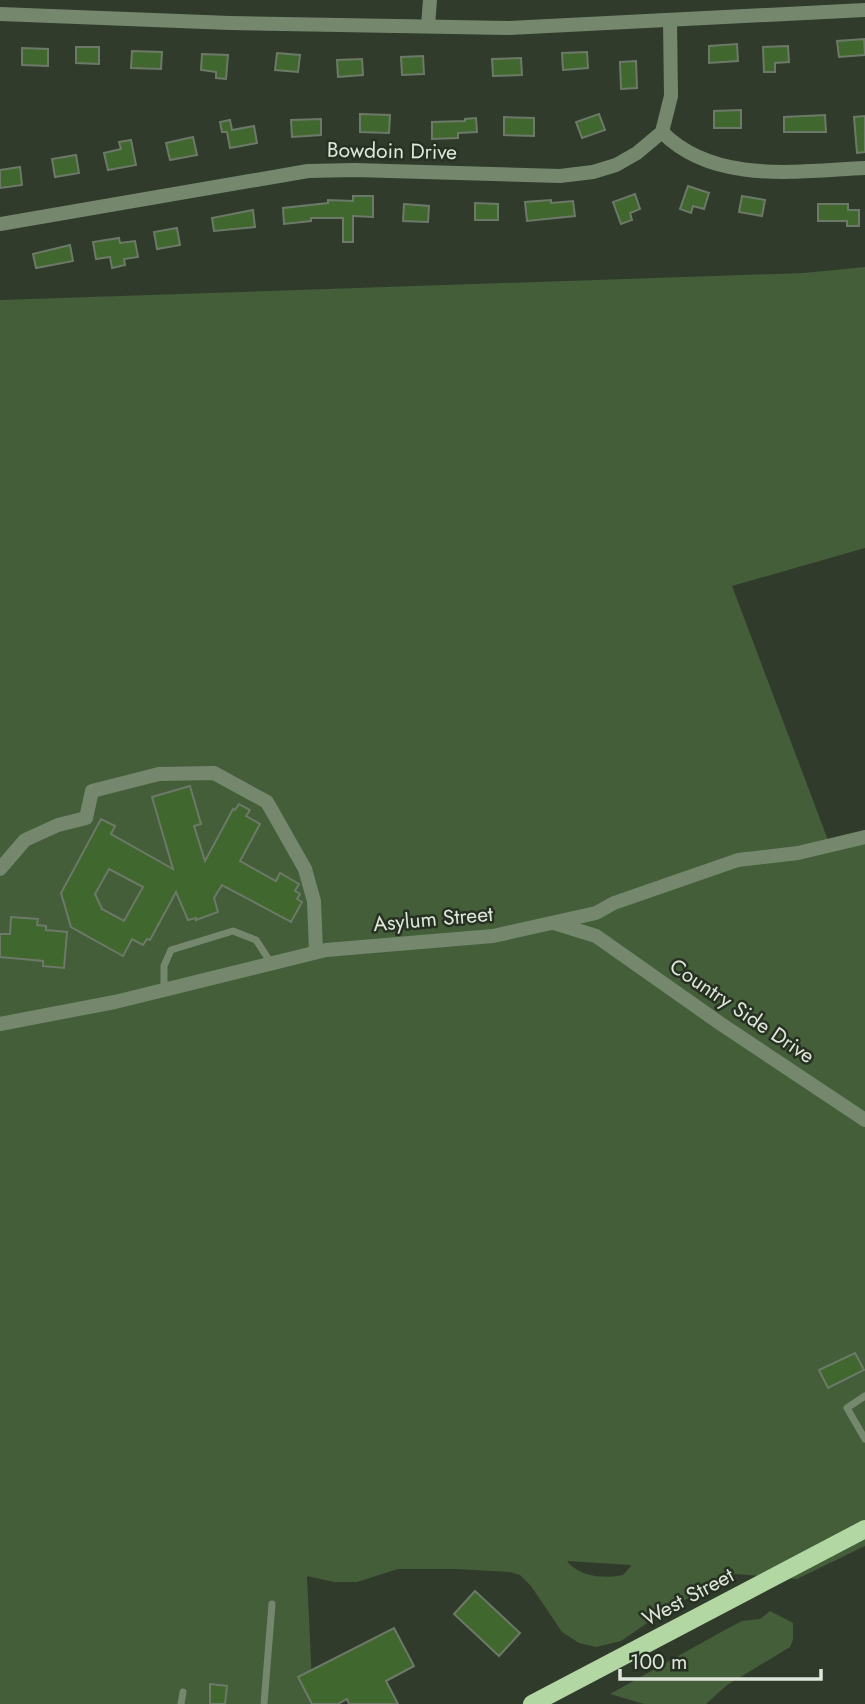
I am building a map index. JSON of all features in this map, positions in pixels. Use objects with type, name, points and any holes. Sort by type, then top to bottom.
[{"type":"main road","name":"West Street","points":[[532,1704],[865,1529]]},
{"type":"street","points":[[428,26],[430,0]]},
{"type":"street","points":[[0,14],[230,23],[509,28],[865,10]]},
{"type":"street","points":[[670,20],[671,96],[662,132],[675,144],[713,162],[739,168],[781,172],[865,168]]},
{"type":"street","name":"Bowdoin Drive","points":[[0,224],[318,170],[546,177],[587,173],[623,161],[662,132]]},
{"type":"street","points":[[0,869],[25,840],[58,825],[86,818],[92,791],[159,774],[214,773],[267,802],[274,813],[305,869],[314,901],[316,952]]},
{"type":"street","name":"Asylum Street","points":[[0,1024],[115,1002],[316,952],[493,936],[554,923],[596,913],[614,903],[738,860],[798,853],[865,837]]},
{"type":"street","points":[[596,913],[592,928],[596,936]]},
{"type":"street","name":"Country Side Drive","points":[[554,923],[596,936],[865,1120]]},
{"type":"lane","points":[[164,990],[164,966],[171,950],[233,931],[256,940],[272,963]]},
{"type":"lane","points":[[865,1396],[847,1408],[865,1438]]},
{"type":"lane","points":[[264,1704],[272,1604]]},
{"type":"lane","points":[[181,1704],[183,1692]]},
{"type":"green space","points":[[865,267],[865,548],[732,586],[828,840],[865,830],[865,1546],[797,1579],[735,1574],[669,1608],[621,1641],[596,1647],[579,1643],[562,1632],[531,1586],[520,1575],[510,1572],[398,1569],[357,1582],[334,1582],[307,1576],[313,1704],[0,1704],[0,300],[804,273]],"holes":[[[567,1561],[631,1565],[623,1575],[600,1577],[585,1574]]]},
{"type":"green space","points":[[770,1611],[793,1623],[793,1640],[790,1647],[727,1685],[706,1704],[644,1704],[610,1694],[742,1621],[760,1619]]},
{"type":"building","points":[[864,39],[865,55],[839,57],[837,41]]},
{"type":"building","points":[[737,44],[738,61],[709,63],[709,46]]},
{"type":"building","points":[[788,46],[789,62],[775,63],[775,72],[764,72],[763,47]]},
{"type":"building","points":[[76,47],[99,47],[99,64],[76,63]]},
{"type":"building","points":[[22,48],[48,49],[48,66],[22,65]]},
{"type":"building","points":[[132,51],[162,52],[161,69],[131,68]]},
{"type":"building","points":[[587,52],[588,68],[563,70],[562,53]]},
{"type":"building","points":[[277,53],[300,55],[298,72],[275,70]]},
{"type":"building","points":[[202,54],[228,55],[226,79],[216,78],[216,72],[201,70]]},
{"type":"building","points":[[423,56],[424,74],[402,75],[401,57]]},
{"type":"building","points":[[521,58],[522,75],[493,76],[492,59]]},
{"type":"building","points":[[362,59],[363,75],[338,77],[337,60]]},
{"type":"building","points":[[636,61],[637,88],[621,89],[620,62]]},
{"type":"building","points":[[741,110],[741,128],[714,128],[714,111]]},
{"type":"building","points":[[360,114],[390,115],[389,133],[360,132]]},
{"type":"building","points":[[599,114],[605,130],[582,138],[576,122]]},
{"type":"building","points":[[825,115],[826,132],[784,132],[784,117]]},
{"type":"building","points":[[865,116],[865,152],[857,153],[854,117]]},
{"type":"building","points":[[504,117],[534,118],[534,136],[504,135]]},
{"type":"building","points":[[476,118],[477,132],[458,133],[458,138],[432,139],[432,122]]},
{"type":"building","points":[[321,119],[321,135],[292,137],[291,120]]},
{"type":"building","points":[[230,120],[232,130],[254,126],[257,143],[230,148],[227,132],[222,132],[220,122]]},
{"type":"building","points":[[193,137],[197,155],[170,160],[166,143]]},
{"type":"building","points":[[131,140],[136,165],[108,170],[104,153],[121,149],[119,142]]},
{"type":"building","points":[[76,155],[79,173],[55,177],[52,159]]},
{"type":"building","points":[[20,167],[22,185],[0,188],[0,170]]},
{"type":"building","points":[[688,186],[709,193],[704,209],[693,206],[691,213],[680,209]]},
{"type":"building","points":[[635,194],[640,209],[630,213],[632,220],[621,224],[613,202]]},
{"type":"building","points":[[353,196],[373,196],[373,217],[353,216],[353,242],[343,242],[343,218],[311,218],[311,221],[284,224],[283,208],[328,203],[328,200],[353,201]]},
{"type":"building","points":[[742,196],[765,200],[762,216],[739,212]]},
{"type":"building","points":[[551,200],[551,203],[573,201],[575,216],[527,221],[525,202]]},
{"type":"building","points":[[475,203],[498,204],[498,220],[475,220]]},
{"type":"building","points":[[404,204],[429,206],[428,222],[403,221]]},
{"type":"building","points":[[818,204],[848,204],[848,210],[859,210],[859,226],[847,226],[847,221],[818,221]]},
{"type":"building","points":[[253,210],[255,227],[214,231],[212,218]]},
{"type":"building","points":[[177,228],[180,245],[157,249],[154,232]]},
{"type":"building","points":[[119,238],[120,243],[135,241],[138,257],[124,259],[125,265],[112,268],[110,257],[96,259],[93,242]]},
{"type":"building","points":[[70,245],[73,261],[36,268],[33,254]]},
{"type":"building","points":[[190,786],[201,824],[194,826],[205,861],[233,809],[239,804],[250,810],[246,816],[260,824],[240,861],[276,881],[280,873],[299,884],[295,891],[300,894],[297,899],[302,902],[291,922],[222,885],[214,898],[218,912],[196,920],[188,920],[176,892],[150,940],[147,939],[143,945],[132,939],[123,956],[71,927],[61,893],[101,819],[115,826],[111,834],[173,869],[152,797]],"holes":[[[109,869],[143,887],[124,921],[102,909],[95,894]]]},
{"type":"building","points":[[11,917],[38,919],[37,925],[46,926],[46,930],[67,932],[64,968],[43,966],[43,961],[0,957],[0,934],[10,934]]},
{"type":"building","points":[[855,1353],[864,1370],[828,1388],[819,1370]]},
{"type":"building","points":[[475,1591],[520,1633],[499,1656],[454,1614]]},
{"type":"building","points":[[394,1628],[414,1666],[386,1681],[398,1704],[349,1704],[347,1699],[338,1704],[312,1704],[298,1677]]},
{"type":"building","points":[[210,1684],[227,1686],[225,1704],[210,1704]]}]
